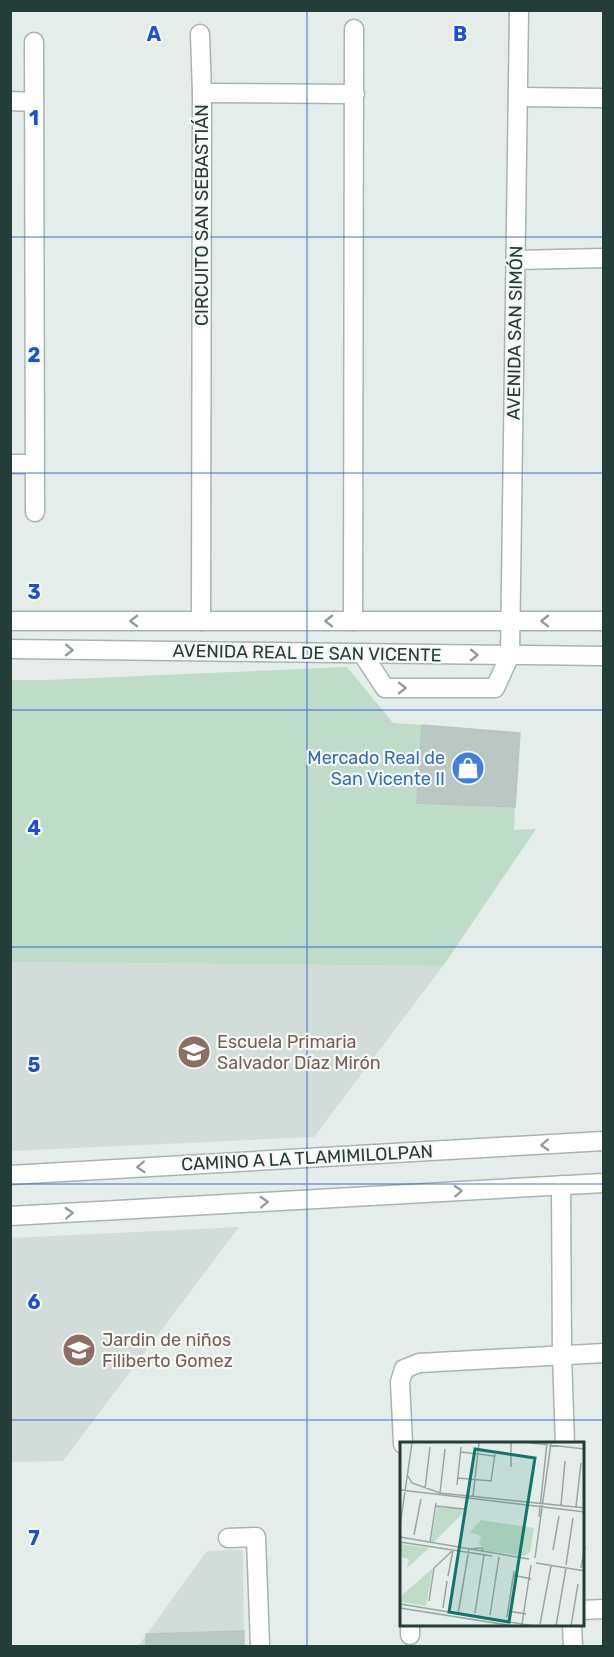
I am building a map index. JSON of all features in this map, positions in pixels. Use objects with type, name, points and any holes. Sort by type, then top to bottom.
[{"type":"street","name":"AVENIDA SAN SIMÓN","points":[[510,655],[519,10]]},
{"type":"street","points":[[353,621],[354,29]]},
{"type":"street","points":[[200,34],[202,93]]},
{"type":"street","points":[[34,42],[35,512]]},
{"type":"street","name":"CIRCUITO SAN SEBASTIÁN","points":[[201,621],[202,93],[355,94]]},
{"type":"street","points":[[518,97],[603,98]]},
{"type":"street","points":[[10,101],[34,102]]},
{"type":"street","points":[[516,260],[603,258]]},
{"type":"street","points":[[10,464],[34,464]]},
{"type":"street","name":"AVENIDA REAL DE SAN VICENTE","points":[[10,621],[603,621]]},
{"type":"street","name":"AVENIDA REAL DE SAN VICENTE","points":[[10,649],[603,656]]},
{"type":"street","points":[[362,653],[385,688],[495,688],[510,655]]},
{"type":"street","name":"CAMINO A LA TLAMIMILOLPAN","points":[[10,1174],[603,1142]]},
{"type":"street","points":[[10,1216],[603,1183]]},
{"type":"street","points":[[561,1185],[565,1442]]},
{"type":"street","points":[[403,1442],[400,1382],[404,1369],[419,1363],[603,1353]]},
{"type":"street","points":[[228,1538],[256,1538],[260,1647]]},
{"type":"street","points":[[584,1610],[603,1609]]},
{"type":"street","points":[[572,1627],[573,1647]]},
{"type":"shaded area","name":"Escuela Primaria Salvador Díaz Mirón","points":[[10,962],[443,966],[314,1137],[11,1151]]},
{"type":"shaded area","name":"Jardin de niños Filiberto Gomez","points":[[239,1227],[63,1461],[11,1462],[11,1238]]},
{"type":"shaded area","points":[[243,1550],[244,1646],[138,1646],[207,1551]]},
{"type":"green space","points":[[347,667],[393,723],[422,725],[417,803],[515,807],[514,830],[536,829],[443,966],[11,962],[11,680]]},
{"type":"building","name":"Mercado Real de San Vicente II","points":[[422,725],[520,733],[515,807],[417,803]]},
{"type":"building","points":[[244,1631],[244,1646],[146,1646],[146,1634]]},
{"type":"place","name":"Mercado Real de San Vicente II","points":[[468,768]]},
{"type":"place","name":"Escuela Primaria Salvador Díaz Mirón","points":[[194,1052]]},
{"type":"place","name":"Jardin de niños Filiberto Gomez","points":[[79,1350]]}]
